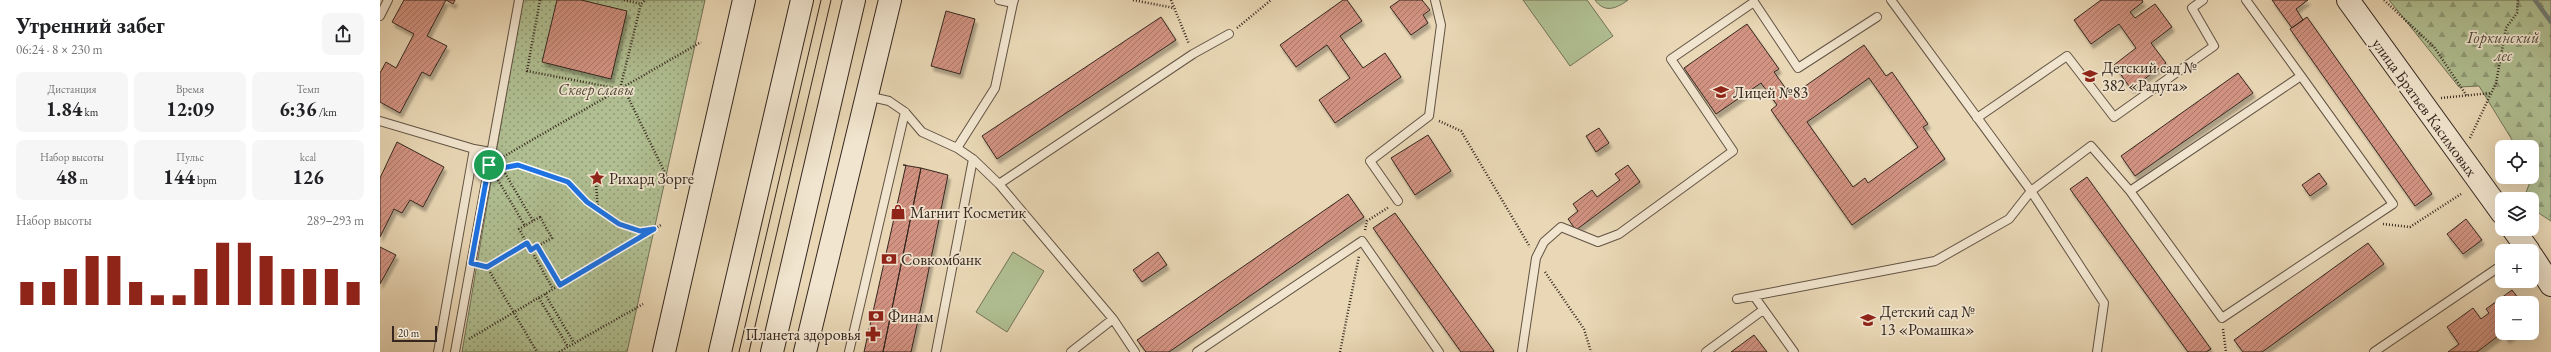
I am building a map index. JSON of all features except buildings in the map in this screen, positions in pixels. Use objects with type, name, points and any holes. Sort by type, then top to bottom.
[{"type":"main road","points":[[664,352],[744,0]]},
{"type":"main road","points":[[720,352],[802,0]]},
{"type":"main road","points":[[772,352],[854,0]]},
{"type":"main road","points":[[805,352],[890,0]]},
{"type":"main road","name":"улица Братьев Касимовых","points":[[2348,0],[2495,203]]},
{"type":"main road","points":[[2539,268],[2551,285]]},
{"type":"lane","points":[[380,16],[388,0]]},
{"type":"lane","points":[[456,349],[519,0]]},
{"type":"lane","points":[[957,148],[995,88],[1014,2],[999,0]]},
{"type":"lane","points":[[1398,201],[1370,161],[1429,116],[1441,25],[1435,0]]},
{"type":"lane","points":[[1891,0],[2031,191],[2104,303],[2098,352]]},
{"type":"lane","points":[[1977,118],[2067,56],[2114,117],[2214,46],[2192,8],[2203,0]]},
{"type":"lane","points":[[1737,299],[1935,261],[2009,218],[2031,191],[2091,146],[2130,191],[2222,318],[2367,223],[2393,204],[2246,0]]},
{"type":"lane","points":[[1522,352],[1536,258],[1544,242],[1561,227],[1598,242],[1619,234],[1733,151],[1671,59],[1754,2],[1798,68],[1877,17]]},
{"type":"lane","points":[[999,184],[1193,54],[1229,34]]},
{"type":"lane","points":[[2130,191],[2301,76]]},
{"type":"lane","points":[[867,96],[889,101],[905,112],[922,132],[957,148],[973,159],[999,184],[1113,319],[1135,352]]},
{"type":"lane","points":[[849,352],[905,112]]},
{"type":"lane","points":[[380,121],[474,149],[491,152]]},
{"type":"lane","points":[[438,352],[474,149]]},
{"type":"lane","points":[[936,352],[973,159]]},
{"type":"lane","points":[[1197,352],[1362,241],[1439,352]]},
{"type":"lane","points":[[2374,352],[2495,270]]},
{"type":"lane","points":[[1754,296],[1794,352]]},
{"type":"lane","points":[[1706,352],[1763,310]]},
{"type":"lane","points":[[1071,352],[1113,319]]},
{"type":"path","points":[[540,0],[527,71],[620,89]]},
{"type":"path","points":[[624,0],[641,4]]},
{"type":"path","points":[[620,89],[641,4],[645,0]]},
{"type":"path","points":[[1133,0],[1174,8]]},
{"type":"path","points":[[1171,0],[1193,54]]},
{"type":"path","points":[[1229,34],[1271,0]]},
{"type":"path","points":[[2384,0],[2434,47],[2467,96]]},
{"type":"path","points":[[2468,144],[2496,83],[2506,28],[2517,14],[2518,0]]},
{"type":"path","points":[[533,221],[498,160],[701,42]]},
{"type":"path","points":[[623,87],[670,182]]},
{"type":"path","points":[[2435,99],[2491,93]]},
{"type":"path","points":[[1429,116],[1460,131],[1536,258],[1584,329],[1591,352]]},
{"type":"path","points":[[489,165],[524,226]]},
{"type":"path","points":[[502,168],[518,165],[568,182],[598,211],[619,224],[640,231],[654,229]]},
{"type":"path","points":[[596,183],[598,211]]},
{"type":"path","points":[[2367,223],[2410,227],[2461,194]]},
{"type":"path","points":[[1340,352],[1367,221],[1398,201]]},
{"type":"path","points":[[531,250],[552,238],[540,217],[519,229],[553,289]]},
{"type":"path","points":[[456,349],[514,312],[661,225]]},
{"type":"path","points":[[471,263],[487,267],[527,243]]},
{"type":"path","points":[[537,246],[560,285]]},
{"type":"path","points":[[487,267],[537,352]]},
{"type":"path","points":[[545,294],[574,343]]},
{"type":"path","points":[[539,298],[568,347]]},
{"type":"path","points":[[559,352],[643,304]]},
{"type":"path","points":[[2222,318],[2226,352]]},
{"type":"green space","name":"Сквер славы","points":[[522,0],[705,0],[627,352],[462,352]]},
{"type":"green space","points":[[1523,0],[1587,0],[1613,36],[1570,66]]},
{"type":"green space","points":[[1595,0],[1628,0],[1615,7],[1607,8],[1603,7]]},
{"type":"green space","name":"Горкинский лес","points":[[2389,0],[2551,0],[2551,221],[2539,213],[2539,192],[2526,192],[2529,184],[2539,184],[2539,140],[2512,140],[2479,86],[2459,87]]},
{"type":"green space","points":[[1013,252],[1044,271],[1007,332],[976,312]]},
{"type":"waterway","points":[[2535,0],[2551,22]]},
{"type":"tram line","points":[[739,352],[821,0]]},
{"type":"tram line","points":[[749,352],[831,0]]},
{"type":"place","name":"Детский сад № 382 «Радуга»","points":[[2090,76]]},
{"type":"place","name":"Лицей №83","points":[[1721,92]]},
{"type":"place","name":"Рихард Зорге","points":[[597,178]]},
{"type":"place","name":"Магнит Косметик","points":[[898,212]]},
{"type":"place","name":"Совкомбанк","points":[[889,259]]},
{"type":"place","name":"Финам","points":[[876,316]]},
{"type":"place","name":"Детский сад № 13 «Ромашка»","points":[[1868,320]]},
{"type":"place","name":"Планета здоровья","points":[[873,334]]},
{"type":"route","points":[[498,160],[502,168],[518,165],[540,171],[568,182],[587,202],[619,224],[640,231],[654,229],[560,285],[537,246],[531,250],[527,243],[487,267],[471,263],[489,165],[498,160]]}]
